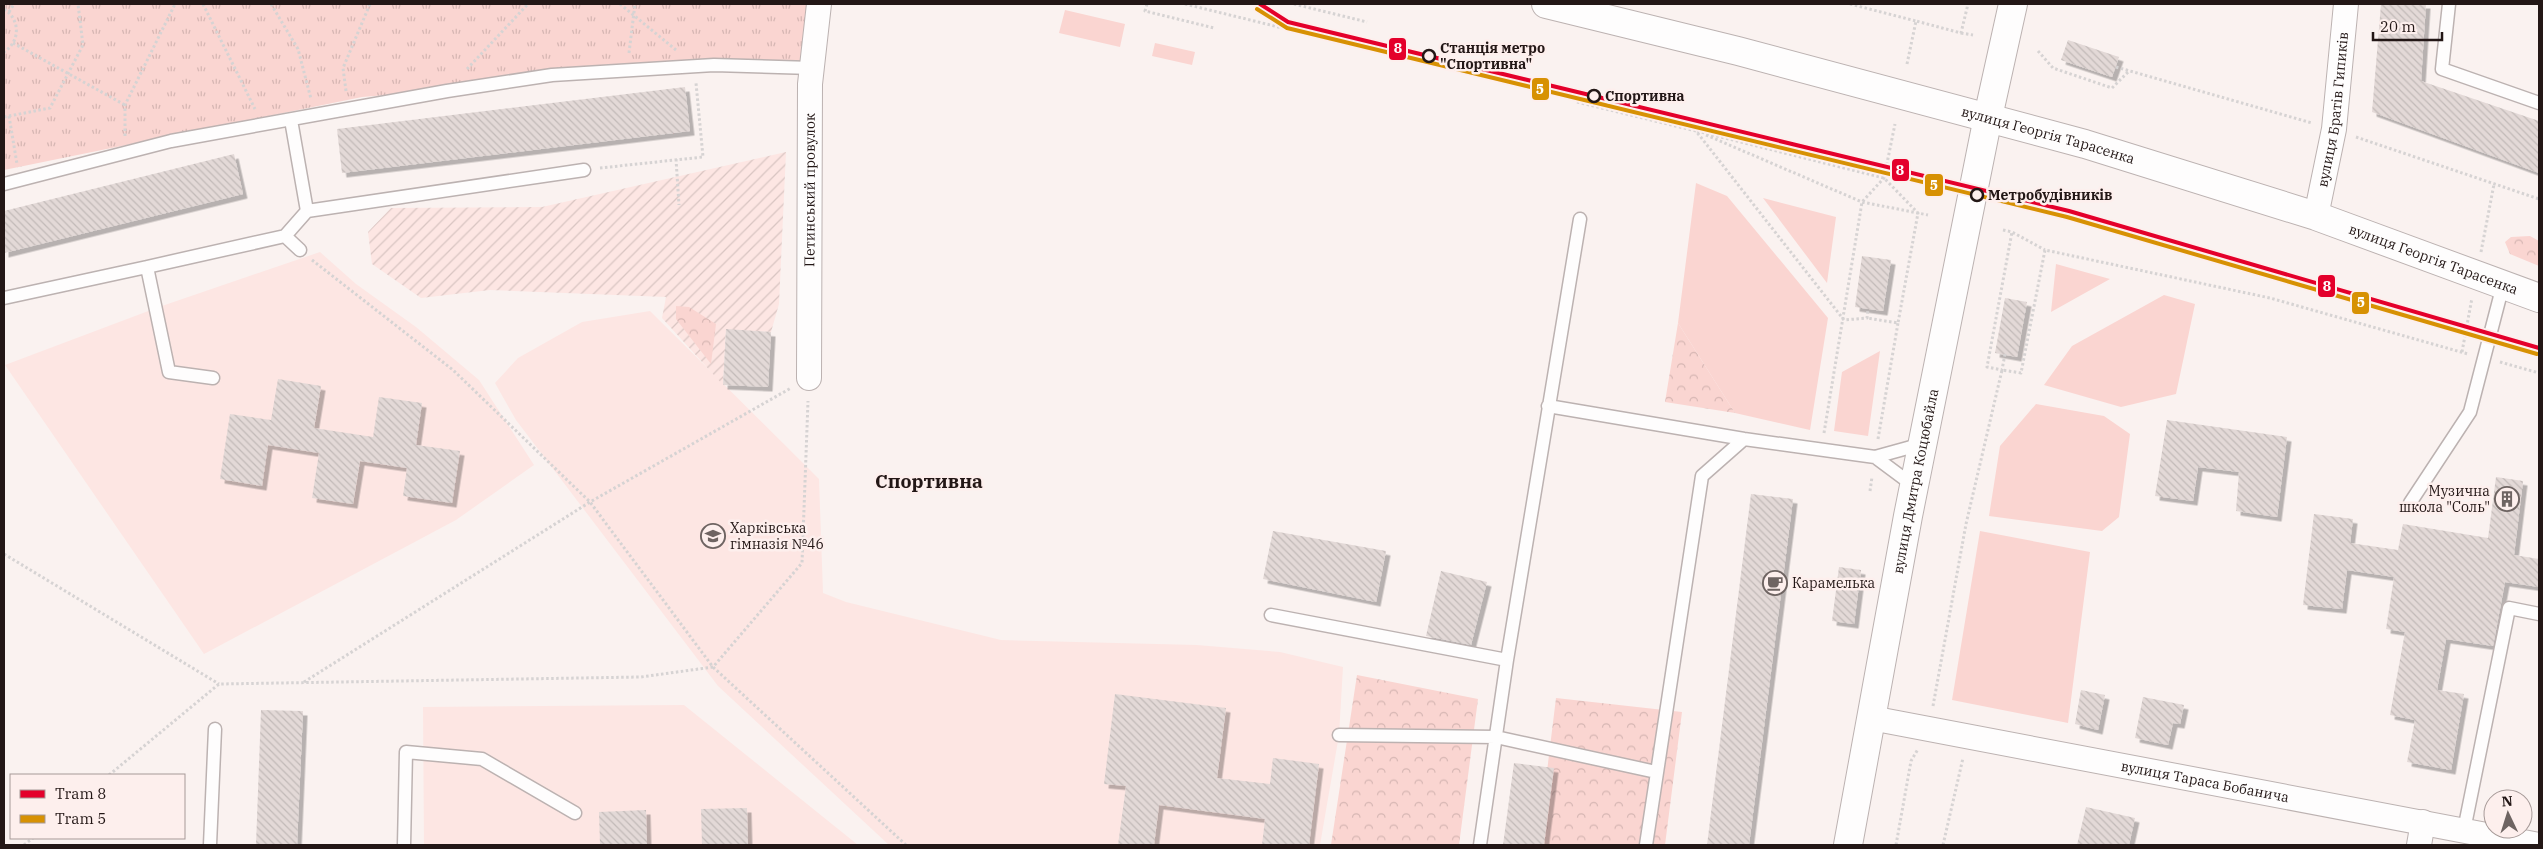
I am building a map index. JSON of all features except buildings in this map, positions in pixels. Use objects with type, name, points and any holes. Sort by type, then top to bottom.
[{"type":"main road","name":"вулиця Георгія Тарасенка","points":[[1546,4],[1988,117],[2085,144],[2316,216],[2539,298]]},
{"type":"main road","name":"вулиця Дмитра Коцюбайла","points":[[1848,845],[1914,486],[1988,117],[2013,4]]},
{"type":"street","name":"Петинський провулок","points":[[809,378],[812,68],[819,4]]},
{"type":"street","name":"вулиця Братів Гипиків","points":[[2316,216],[2334,129],[2346,4]]},
{"type":"street","name":"вулиця Тараса Бобанича","points":[[1871,718],[2539,845]]},
{"type":"street","points":[[2419,845],[2423,822]]},
{"type":"lane","points":[[2449,4],[2442,69],[2539,103]]},
{"type":"lane","points":[[4,184],[171,140],[446,91],[552,76],[694,66],[812,68]]},
{"type":"lane","points":[[291,120],[307,211]]},
{"type":"lane","points":[[4,298],[285,236],[307,211],[584,170]]},
{"type":"lane","points":[[1480,845],[1507,660],[1580,219]]},
{"type":"lane","points":[[285,236],[300,250]]},
{"type":"lane","points":[[147,267],[169,372],[213,378]]},
{"type":"lane","points":[[2410,503],[2470,412],[2503,285]]},
{"type":"lane","points":[[1548,406],[1744,439],[1875,457],[1923,444]]},
{"type":"lane","points":[[1646,845],[1702,476],[1744,439]]},
{"type":"lane","points":[[1875,457],[1914,486]]},
{"type":"lane","points":[[2464,830],[2508,608],[2539,614]]},
{"type":"lane","points":[[1271,615],[1507,660]]},
{"type":"lane","points":[[210,845],[215,729]]},
{"type":"lane","points":[[1339,735],[1496,738],[1656,772]]},
{"type":"lane","points":[[404,845],[406,752],[482,759],[575,813]]},
{"type":"path","points":[[8,12],[14,4]]},
{"type":"path","points":[[4,117],[50,108],[83,46],[78,4]]},
{"type":"path","points":[[126,152],[125,105],[175,4]]},
{"type":"path","points":[[203,4],[263,125]]},
{"type":"path","points":[[271,4],[298,50],[315,115]]},
{"type":"path","points":[[349,109],[343,68],[370,4]]},
{"type":"path","points":[[446,91],[528,4]]},
{"type":"path","points":[[584,170],[703,157],[694,66],[635,14],[620,4]]},
{"type":"path","points":[[626,71],[635,4]]},
{"type":"path","points":[[1147,4],[1145,11],[1214,28]]},
{"type":"path","points":[[1185,4],[1360,47]]},
{"type":"path","points":[[1294,4],[1367,22]]},
{"type":"path","points":[[1850,4],[1972,35]]},
{"type":"path","points":[[1961,32],[1968,4]]},
{"type":"path","points":[[4,9],[8,12],[16,26],[13,43],[4,52]]},
{"type":"path","points":[[1907,64],[1916,21]]},
{"type":"path","points":[[13,43],[125,105]]},
{"type":"path","points":[[2038,51],[2053,68],[2112,88],[2129,71]]},
{"type":"path","points":[[1577,102],[1884,178],[1918,213]]},
{"type":"path","points":[[9,116],[20,179]]},
{"type":"path","points":[[1821,450],[1862,202],[1884,178],[1894,124]]},
{"type":"path","points":[[1696,131],[1862,202],[1928,215]]},
{"type":"path","points":[[1696,131],[1844,320]]},
{"type":"path","points":[[676,159],[680,205]]},
{"type":"path","points":[[2481,256],[2494,184]]},
{"type":"path","points":[[1870,491],[1918,213]]},
{"type":"path","points":[[2003,230],[2012,232],[2044,250],[2270,298],[2539,373]]},
{"type":"path","points":[[2012,232],[1987,367],[2022,374],[2044,250]]},
{"type":"path","points":[[300,250],[453,370],[590,502],[713,667],[906,845]]},
{"type":"path","points":[[2462,352],[2473,295]]},
{"type":"path","points":[[1867,318],[1868,309]]},
{"type":"path","points":[[1844,320],[1867,318],[1898,324]]},
{"type":"path","points":[[1896,845],[1911,761],[1930,728],[1936,684],[1966,524],[2005,354]]},
{"type":"path","points":[[304,682],[590,502],[809,378]]},
{"type":"path","points":[[4,554],[219,684],[641,677],[713,667],[802,563],[809,378]]},
{"type":"path","points":[[110,774],[219,684]]},
{"type":"path","points":[[1943,845],[1968,735]]},
{"type":"shaded area","points":[[786,152],[779,304],[771,332],[726,330],[723,385],[662,318],[666,297],[490,290],[421,298],[372,264],[368,232],[391,208],[542,207]]},
{"type":"shaded area","points":[[320,252],[356,284],[416,327],[479,380],[534,465],[456,520],[204,654],[5,365],[159,307]]},
{"type":"shaded area","name":"Харківська гімназія №46","points":[[650,311],[819,479],[823,593],[846,602],[1001,640],[1197,645],[1280,652],[1343,667],[1339,735],[1320,845],[889,845],[718,686],[516,420],[495,383],[518,358],[582,322]]},
{"type":"shaded area","points":[[684,705],[858,845],[424,845],[423,707]]},
{"type":"green space","points":[[4,4],[809,4],[805,61],[362,97],[4,170]]},
{"type":"green space","points":[[1065,10],[1125,24],[1120,47],[1059,33]]},
{"type":"green space","points":[[1155,43],[1195,52],[1192,65],[1152,56]]},
{"type":"green space","points":[[1696,183],[1727,196],[1828,318],[1810,430],[1735,413],[1678,323]]},
{"type":"green space","points":[[1763,198],[1836,217],[1827,283]]},
{"type":"green space","points":[[2530,236],[2539,241],[2539,266],[2510,254],[2505,242],[2511,237]]},
{"type":"green space","points":[[2056,264],[2110,279],[2051,312]]},
{"type":"green space","points":[[2164,295],[2195,304],[2176,394],[2121,407],[2044,385],[2072,346]]},
{"type":"green space","points":[[676,306],[689,307],[716,324],[711,364],[676,319]]},
{"type":"green space","points":[[1678,323],[1735,413],[1665,402]]},
{"type":"green space","points":[[1880,351],[1868,436],[1834,431],[1842,372]]},
{"type":"green space","points":[[2036,404],[2104,416],[2130,434],[2119,517],[2102,531],[1989,516],[2000,446]]},
{"type":"green space","points":[[1980,531],[2090,552],[2068,723],[1952,700]]},
{"type":"green space","points":[[1357,675],[1478,699],[1459,845],[1331,845]]},
{"type":"green space","points":[[1556,698],[1682,712],[1665,845],[1538,845]]},
{"type":"tram line","name":"8","points":[[1260,4],[1288,22],[2069,211],[2539,348]]},
{"type":"tram line","name":"5","points":[[1257,9],[1287,28],[2067,217],[2537,354]]},
{"type":"place","name":"Станція метро \"Спортивна\"","points":[[1429,56]]},
{"type":"place","name":"Спортивна","points":[[1594,96]]},
{"type":"place","name":"Метробудівників","points":[[1977,195]]},
{"type":"place","name":"Музична школа \"Соль\"","points":[[2507,499]]},
{"type":"place","name":"Харківська гімназія №46","points":[[713,536]]},
{"type":"place","name":"Карамелька","points":[[1775,583]]},
{"type":"district","name":"Спортивна","points":[[929,481]]}]
